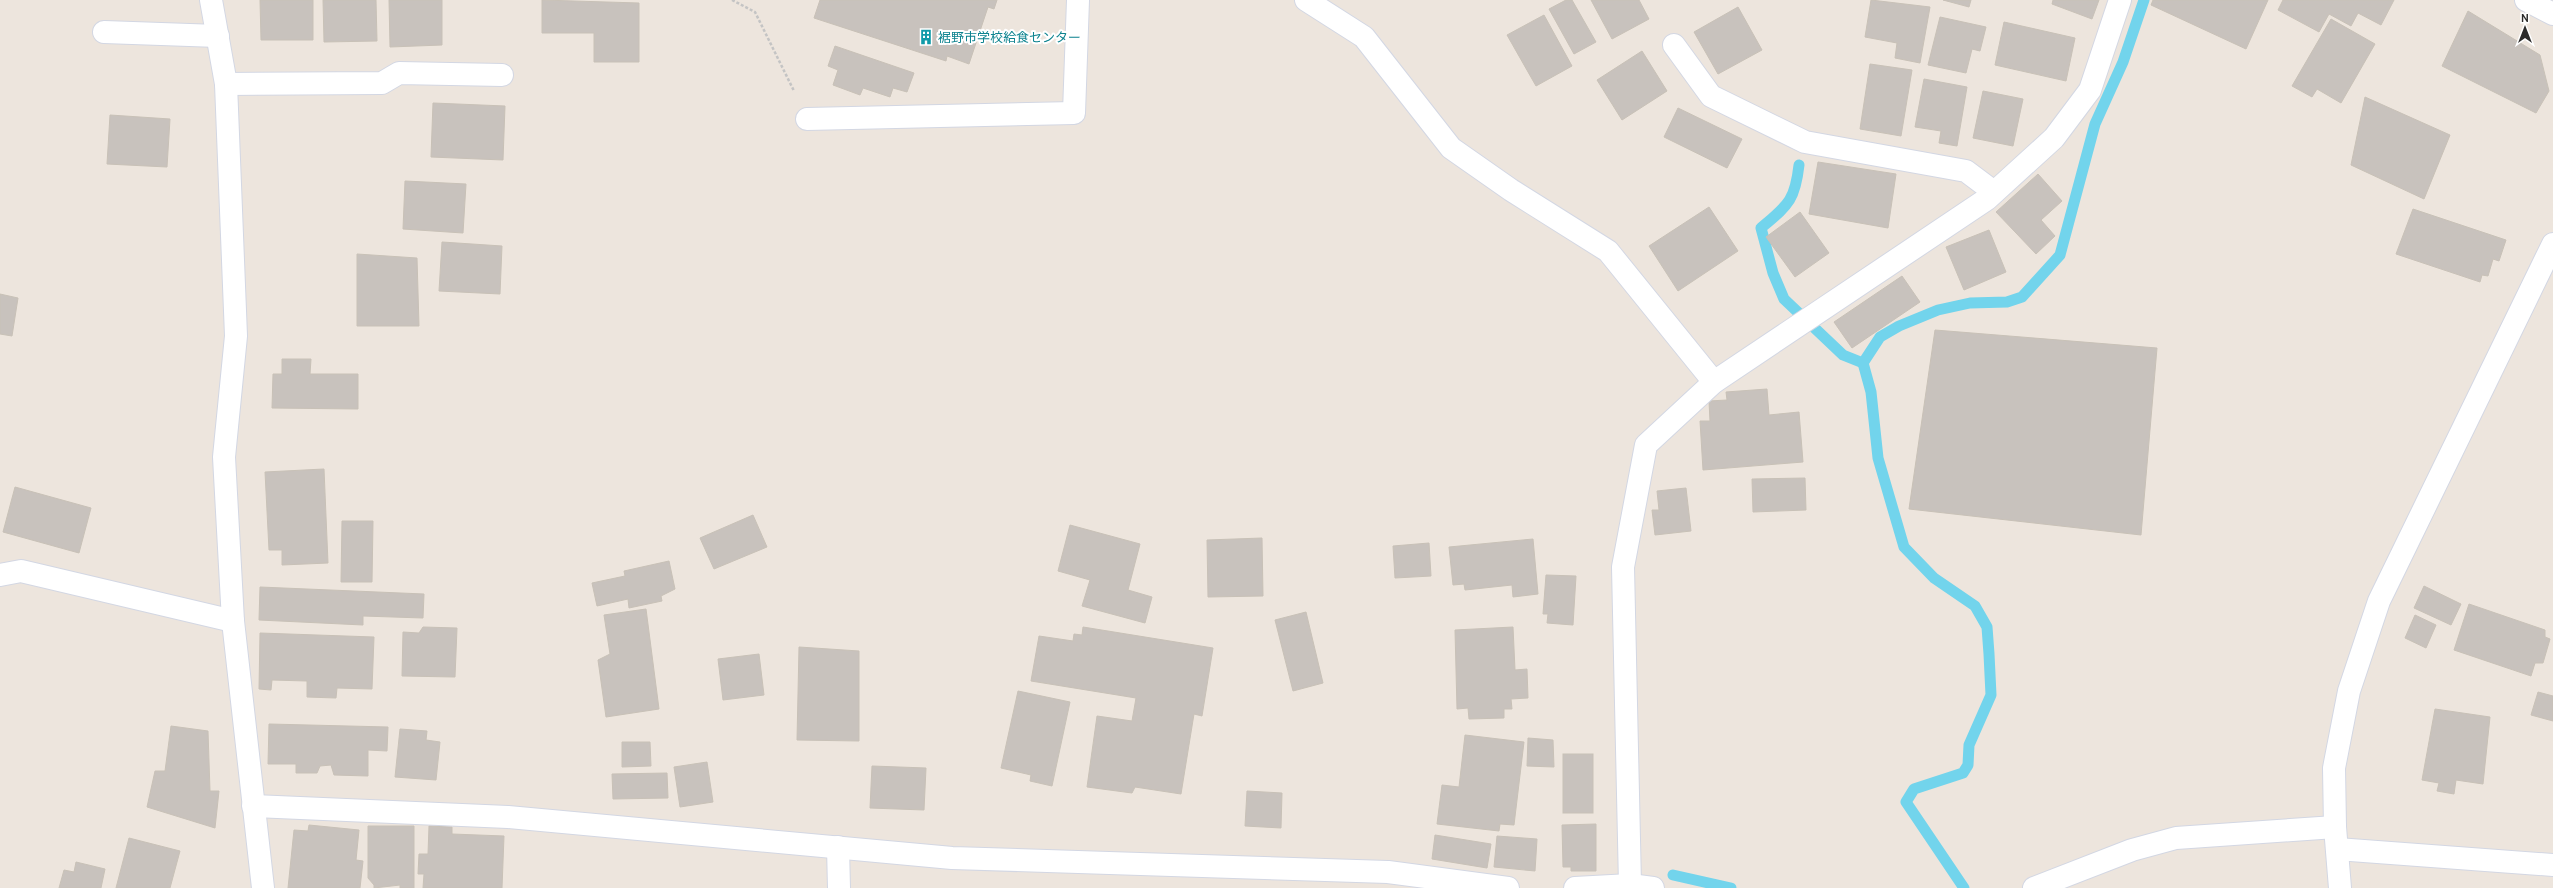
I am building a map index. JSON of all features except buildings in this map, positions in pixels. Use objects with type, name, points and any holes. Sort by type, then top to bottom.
[{"type":"street","points":[[211,0],[226,84],[236,336],[224,457],[233,621],[262,887]]},
{"type":"street","points":[[807,118],[1074,113],[1078,0]]},
{"type":"street","points":[[1306,0],[1364,37],[1451,148],[1510,190],[1608,251],[1714,382]]},
{"type":"street","points":[[1630,884],[1623,567],[1646,445],[1714,382],[1987,199],[2054,138],[2090,90],[2120,0]]},
{"type":"street","points":[[2526,0],[2553,14]]},
{"type":"street","points":[[104,32],[218,36]]},
{"type":"street","points":[[1674,46],[1711,96],[1805,142],[1966,171],[1994,192]]},
{"type":"street","points":[[226,84],[382,83],[400,73],[502,75]]},
{"type":"street","points":[[2340,888],[2335,827],[2334,768],[2349,691],[2379,601],[2553,244]]},
{"type":"street","points":[[0,575],[21,571],[233,621]]},
{"type":"street","points":[[254,806],[508,817],[952,858],[1388,872],[1508,888]]},
{"type":"street","points":[[2034,888],[2132,850],[2176,838],[2335,827]]},
{"type":"street","points":[[838,847],[839,888]]},
{"type":"street","points":[[2338,849],[2553,865]]},
{"type":"street","points":[[1575,888],[1630,884],[1653,888]]},
{"type":"path","points":[[732,0],[755,12],[807,118]]},
{"type":"waterway","points":[[1964,888],[1906,802],[1914,789],[1963,773],[1968,765],[1969,745],[1991,695],[1987,627],[1975,606],[1934,578],[1904,547],[1878,458],[1871,392],[1863,363],[1880,337],[1899,326],[1938,310],[1970,303],[2007,302],[2022,297],[2060,255],[2095,124],[2123,62],[2144,0]]},
{"type":"waterway","points":[[1799,165],[1795,187],[1789,201],[1778,214],[1761,228],[1773,273],[1784,299],[1843,355],[1863,363]]},
{"type":"waterway","points":[[1673,875],[1731,888]]},
{"type":"place","name":"裾野市学校給食センター","points":[[926,37]]}]
